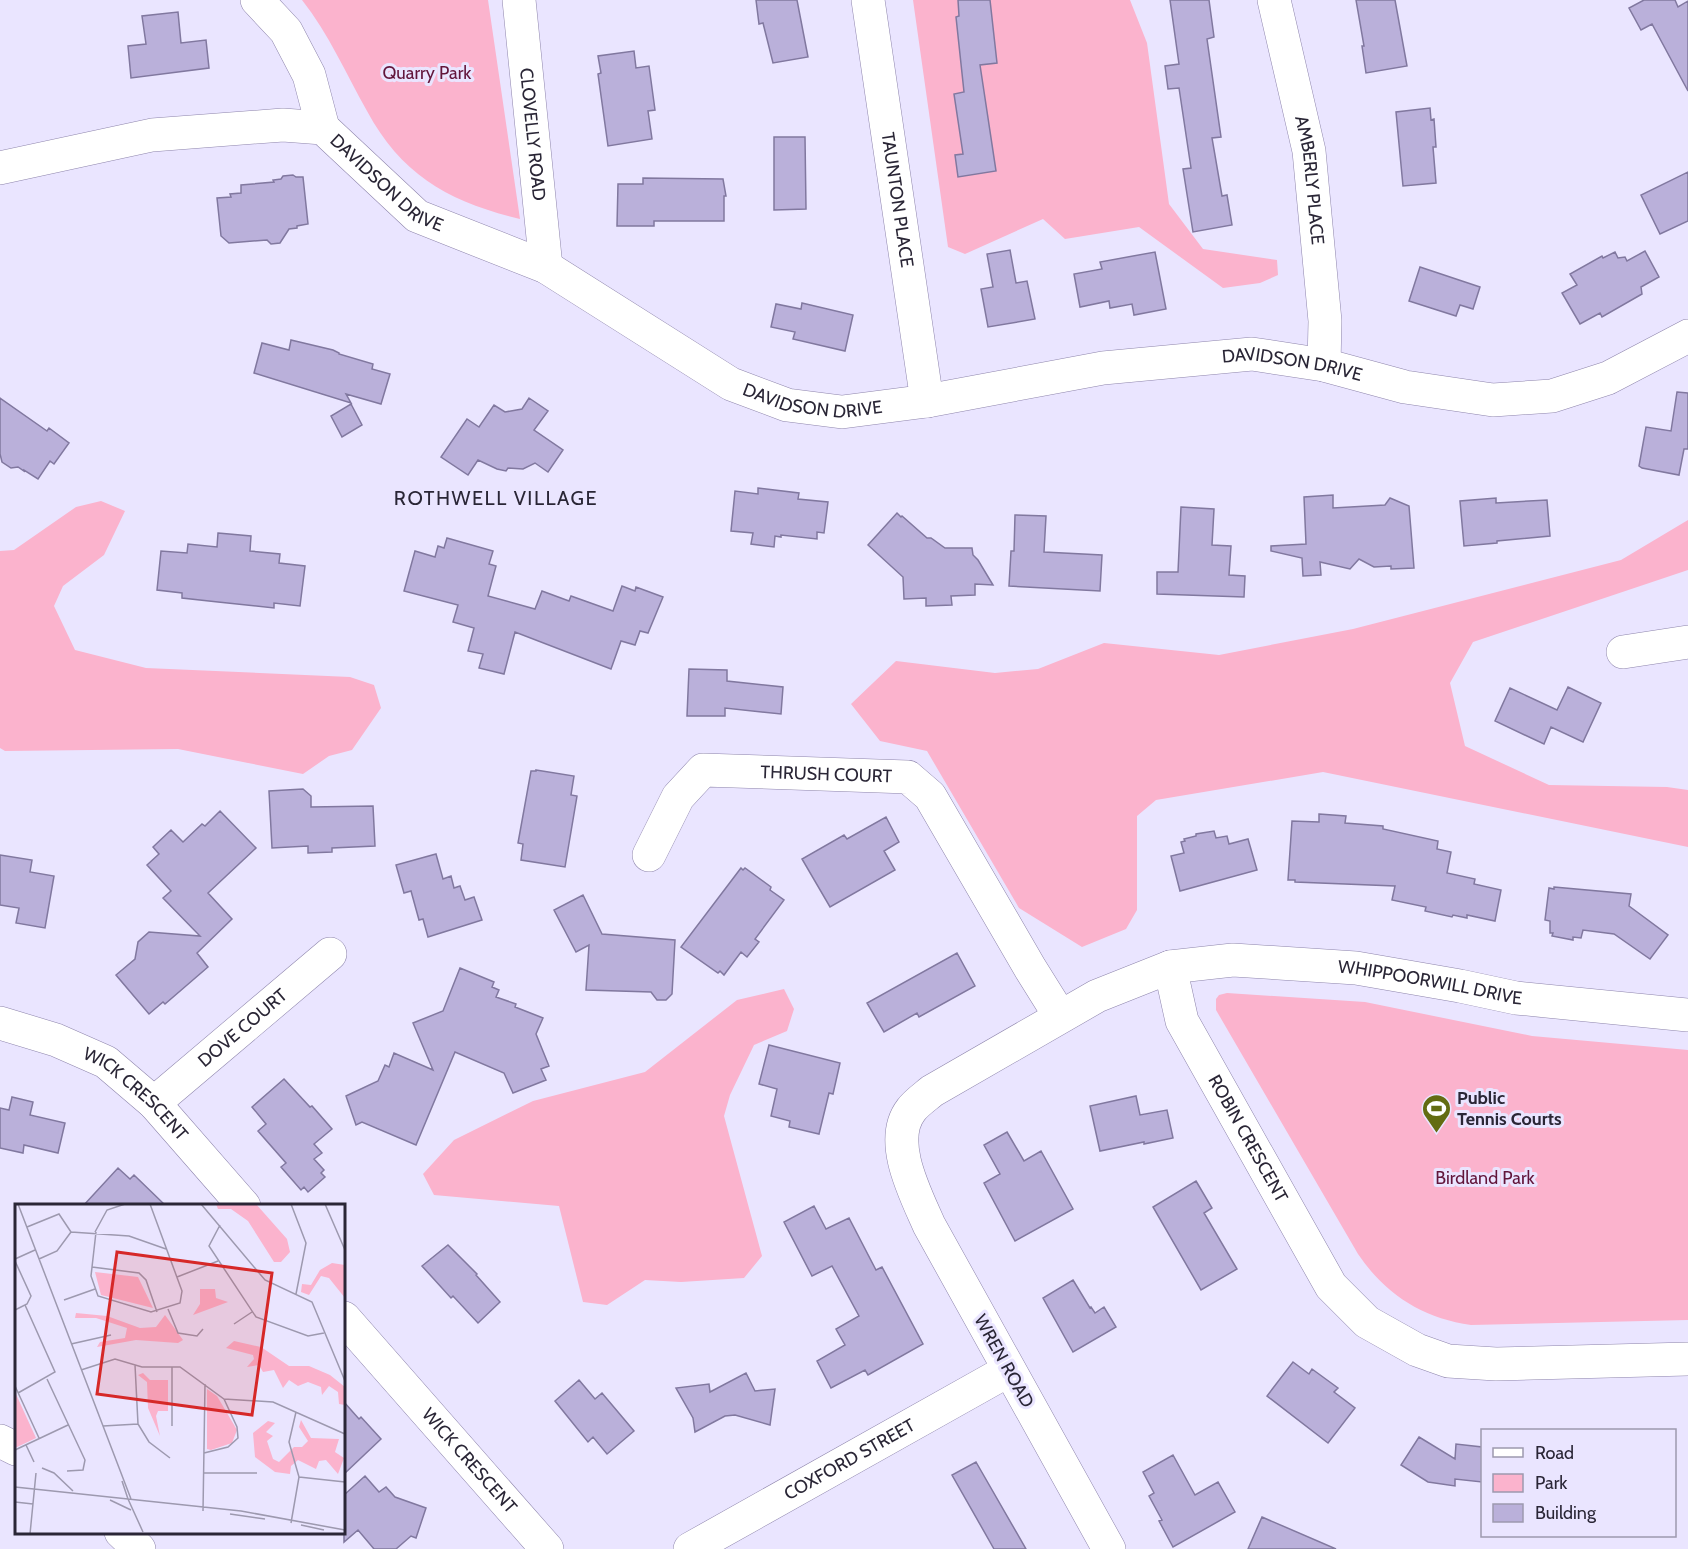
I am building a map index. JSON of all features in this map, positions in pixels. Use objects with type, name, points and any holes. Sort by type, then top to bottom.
[{"type":"street","points":[[257,0],[285,31],[309,75],[323,128]]},
{"type":"street","name":"CLOVELLY ROAD","points":[[519,0],[546,267]]},
{"type":"street","name":"TAUNTON PLACE","points":[[868,0],[927,401]]},
{"type":"street","name":"AMBERLY PLACE","points":[[1274,0],[1308,151],[1325,321],[1324,365]]},
{"type":"street","name":"DAVIDSON DRIVE","points":[[0,168],[152,135],[284,125],[323,128],[417,216],[546,267],[730,384],[787,405],[842,412],[927,401],[1102,368],[1252,354],[1324,365],[1405,387],[1493,400],[1552,396],[1608,378],[1688,336]]},
{"type":"street","points":[[1623,652],[1688,642]]},
{"type":"street","name":"THRUSH COURT","points":[[649,855],[678,797],[703,770],[908,777],[930,796],[1060,1017]]},
{"type":"street","name":"DOVE COURT","points":[[154,1103],[330,954]]},
{"type":"street","name":"WHIPPOORWILL DRIVE","points":[[1170,967],[1233,960],[1356,968],[1516,998],[1688,1016]]},
{"type":"street","points":[[1060,1017],[1097,996],[1170,967]]},
{"type":"street","name":"ROBIN CRESCENT","points":[[1170,967],[1182,1021],[1331,1286],[1367,1322],[1417,1350],[1449,1361],[1496,1364],[1688,1359]]},
{"type":"street","name":"WREN ROAD","points":[[1060,1017],[932,1091],[910,1110],[902,1133],[905,1170],[929,1225],[1109,1549]]},
{"type":"street","name":"WICK CRESCENT","points":[[0,1023],[56,1040],[106,1062],[154,1103],[242,1204]]},
{"type":"street","name":"WICK CRESCENT","points":[[345,1319],[547,1549]]},
{"type":"street","name":"COXFORD STREET","points":[[690,1549],[1009,1371]]},
{"type":"street","points":[[0,1441],[15,1448]]},
{"type":"street","points":[[122,1534],[139,1549]]},
{"type":"green space","name":"Quarry Park","points":[[302,0],[488,0],[520,219],[471,204],[450,194],[430,183],[396,153],[381,134],[329,40]]},
{"type":"green space","points":[[913,0],[1130,0],[1147,43],[1169,204],[1203,249],[1277,260],[1278,275],[1260,283],[1223,288],[1139,227],[1065,239],[1043,219],[965,254],[948,247]]},
{"type":"green space","points":[[101,501],[125,511],[104,555],[63,586],[54,606],[75,650],[146,668],[350,677],[374,685],[381,708],[352,750],[329,756],[303,774],[178,749],[5,751],[0,748],[0,551],[14,550],[76,507]]},
{"type":"green space","points":[[1688,520],[1688,570],[1473,642],[1450,683],[1465,746],[1549,785],[1667,787],[1688,790],[1688,847],[1323,772],[1156,800],[1137,816],[1137,910],[1126,929],[1082,947],[1019,908],[927,751],[880,741],[851,704],[896,661],[995,673],[1038,669],[1104,643],[1219,655],[1353,629],[1621,560]]},
{"type":"green space","points":[[784,989],[794,1009],[787,1031],[754,1045],[730,1095],[724,1116],[762,1256],[744,1278],[681,1282],[645,1280],[607,1305],[583,1302],[559,1206],[434,1195],[423,1174],[454,1140],[533,1101],[645,1072],[737,1000]]},
{"type":"green space","name":"Birdland Park","points":[[1227,993],[1365,1002],[1532,1036],[1688,1050],[1688,1320],[1471,1325],[1436,1317],[1406,1302],[1380,1281],[1358,1254],[1216,1010],[1216,999],[1219,995]]},
{"type":"building","points":[[756,0],[797,0],[808,57],[773,63],[763,23],[759,24]]},
{"type":"building","points":[[958,0],[990,0],[997,63],[980,65],[996,171],[958,177],[955,155],[963,154],[954,94],[964,92],[956,17],[959,16]]},
{"type":"building","points":[[1170,0],[1209,0],[1214,37],[1207,39],[1221,137],[1212,138],[1222,196],[1227,195],[1232,225],[1193,232],[1183,169],[1191,168],[1179,88],[1168,89],[1165,66],[1179,64]]},
{"type":"building","points":[[1356,0],[1395,0],[1407,66],[1366,73]]},
{"type":"building","points":[[1644,0],[1675,0],[1678,7],[1688,1],[1688,91],[1652,24],[1641,30],[1629,8]]},
{"type":"building","points":[[178,12],[181,43],[206,40],[209,68],[131,78],[128,46],[146,44],[142,16]]},
{"type":"building","points":[[634,51],[636,68],[649,66],[655,110],[648,111],[652,139],[608,146],[598,74],[601,73],[598,56]]},
{"type":"building","points":[[1430,108],[1431,120],[1434,119],[1436,147],[1433,147],[1436,183],[1403,186],[1396,112]]},
{"type":"building","points":[[774,137],[805,137],[806,209],[774,210]]},
{"type":"building","points":[[1688,172],[1688,221],[1660,234],[1641,195]]},
{"type":"building","points":[[283,176],[303,177],[308,224],[289,229],[280,243],[271,244],[267,240],[229,243],[221,236],[217,198],[231,197],[230,194],[241,193],[241,185],[274,182],[273,180],[281,179]]},
{"type":"building","points":[[643,178],[723,179],[726,196],[724,196],[724,221],[654,221],[654,226],[617,226],[618,184],[643,184]]},
{"type":"building","points":[[1010,250],[1016,283],[1027,281],[1035,319],[988,327],[981,289],[993,287],[987,254]]},
{"type":"building","points":[[1645,251],[1659,277],[1641,287],[1642,294],[1602,317],[1600,313],[1580,324],[1562,293],[1577,285],[1570,274],[1602,256],[1603,258],[1615,252],[1618,258],[1625,257],[1627,261]]},
{"type":"building","points":[[1155,252],[1166,309],[1134,315],[1132,304],[1110,308],[1109,301],[1080,307],[1074,274],[1102,269],[1100,262]]},
{"type":"building","points":[[1420,267],[1480,287],[1473,309],[1460,305],[1456,316],[1409,301]]},
{"type":"building","points":[[802,303],[853,315],[845,351],[793,339],[795,332],[771,327],[776,304],[801,309]]},
{"type":"building","points":[[291,340],[333,350],[373,364],[372,369],[390,374],[381,404],[346,394],[351,403],[254,373],[262,343],[289,350]]},
{"type":"building","points":[[1677,392],[1688,393],[1688,449],[1684,449],[1679,475],[1642,468],[1639,466],[1646,427],[1671,431]]},
{"type":"building","points":[[0,398],[47,431],[49,428],[69,443],[54,464],[50,461],[38,479],[18,467],[11,468],[2,462]]},
{"type":"building","points":[[529,398],[548,411],[534,430],[563,450],[548,472],[535,463],[523,469],[508,468],[506,471],[478,460],[468,475],[441,457],[467,419],[479,427],[494,405],[505,412],[522,409]]},
{"type":"building","points":[[351,404],[362,425],[342,437],[331,416]]},
{"type":"building","points":[[758,488],[799,493],[798,499],[828,502],[824,533],[817,532],[817,539],[775,536],[774,547],[751,544],[753,533],[731,531],[735,491],[758,494]]},
{"type":"building","points":[[1333,495],[1333,508],[1385,505],[1390,498],[1409,506],[1414,568],[1374,567],[1359,559],[1350,569],[1320,562],[1321,575],[1303,576],[1302,558],[1271,551],[1271,546],[1306,544],[1304,497]]},
{"type":"building","points":[[1496,498],[1496,503],[1547,500],[1550,536],[1464,546],[1460,501]]},
{"type":"building","points":[[1181,507],[1214,509],[1212,545],[1231,546],[1229,575],[1245,576],[1244,597],[1157,594],[1157,572],[1178,572]]},
{"type":"building","points":[[897,513],[927,538],[931,538],[945,548],[972,548],[973,555],[993,585],[975,584],[975,595],[951,596],[952,605],[926,606],[926,598],[904,599],[903,577],[868,545]]},
{"type":"building","points":[[1015,515],[1046,516],[1044,552],[1102,555],[1100,591],[1009,586],[1011,551],[1014,551]]},
{"type":"building","points":[[218,533],[251,536],[250,551],[280,554],[279,563],[305,566],[300,606],[274,603],[274,608],[182,598],[182,593],[157,590],[161,551],[187,553],[188,544],[217,547]]},
{"type":"building","points":[[447,538],[493,551],[489,564],[496,566],[488,596],[535,609],[542,591],[569,601],[571,596],[613,611],[622,586],[635,591],[636,587],[663,597],[648,633],[640,631],[635,645],[621,641],[611,669],[515,632],[504,674],[479,668],[483,654],[468,651],[474,628],[453,622],[458,605],[404,591],[415,551],[435,557],[438,546],[444,548]]},
{"type":"building","points":[[689,669],[727,670],[727,681],[783,687],[781,714],[725,708],[725,716],[687,716]]},
{"type":"building","points":[[1568,687],[1601,703],[1583,742],[1551,727],[1544,744],[1495,721],[1510,688],[1557,710]]},
{"type":"building","points":[[531,771],[574,776],[571,795],[577,796],[565,867],[521,860],[523,844],[518,843]]},
{"type":"building","points":[[303,789],[311,796],[311,807],[373,806],[375,846],[332,848],[332,852],[308,853],[308,846],[272,848],[269,791]]},
{"type":"building","points":[[220,811],[256,848],[208,893],[232,919],[197,953],[208,967],[165,1004],[163,1002],[149,1014],[116,975],[135,959],[138,942],[149,932],[200,936],[163,898],[171,891],[147,865],[159,854],[153,847],[171,830],[183,842],[202,824],[205,826]]},
{"type":"building","points":[[1319,814],[1346,816],[1345,823],[1383,826],[1383,829],[1438,841],[1437,849],[1451,852],[1447,873],[1475,879],[1474,884],[1501,890],[1495,921],[1467,915],[1467,918],[1453,915],[1452,917],[1425,911],[1426,907],[1392,900],[1395,886],[1288,880],[1292,821],[1319,822]]},
{"type":"building","points":[[886,817],[899,842],[884,851],[895,870],[830,907],[802,859],[844,835],[847,839]]},
{"type":"building","points":[[1214,831],[1216,838],[1227,836],[1229,844],[1248,839],[1257,870],[1180,891],[1171,856],[1184,853],[1181,842],[1185,841],[1184,839]]},
{"type":"building","points":[[436,854],[443,879],[451,876],[454,888],[460,886],[465,900],[474,897],[482,920],[428,937],[423,919],[419,920],[411,891],[404,893],[396,865]]},
{"type":"building","points":[[0,855],[32,860],[30,872],[54,876],[45,928],[16,923],[19,908],[0,905]]},
{"type":"building","points":[[741,868],[743,870],[745,868],[771,887],[770,890],[784,900],[755,939],[759,942],[747,957],[741,952],[724,975],[681,947]]},
{"type":"building","points":[[1554,887],[1631,894],[1629,906],[1668,935],[1650,959],[1614,934],[1583,930],[1581,938],[1573,937],[1573,940],[1552,936],[1550,921],[1545,920],[1549,888],[1554,889]]},
{"type":"building","points":[[583,895],[602,934],[675,940],[672,994],[666,1000],[657,1000],[651,992],[586,990],[589,945],[576,952],[554,910]]},
{"type":"building","points":[[957,953],[975,986],[919,1017],[917,1013],[884,1032],[867,1003]]},
{"type":"building","points":[[460,968],[494,982],[492,987],[499,990],[496,997],[543,1018],[536,1034],[549,1066],[541,1069],[546,1080],[513,1093],[504,1073],[455,1052],[416,1145],[362,1122],[356,1125],[346,1096],[378,1081],[385,1065],[389,1067],[394,1053],[433,1070],[413,1023],[443,1011]]},
{"type":"building","points":[[769,1045],[840,1063],[833,1094],[829,1093],[819,1134],[789,1127],[790,1121],[771,1116],[777,1089],[759,1084]]},
{"type":"building","points":[[284,1079],[332,1129],[314,1144],[322,1153],[314,1159],[324,1170],[321,1173],[325,1177],[308,1192],[304,1187],[301,1190],[281,1167],[286,1163],[258,1131],[266,1124],[252,1107]]},
{"type":"building","points":[[1136,1096],[1140,1115],[1167,1110],[1173,1138],[1100,1151],[1090,1106]]},
{"type":"building","points":[[12,1097],[33,1102],[30,1115],[65,1123],[58,1153],[24,1145],[23,1153],[0,1148],[0,1108],[9,1110]]},
{"type":"building","points":[[1007,1132],[1024,1161],[1041,1151],[1073,1209],[1015,1241],[984,1183],[1000,1174],[984,1145]]},
{"type":"building","points":[[118,1168],[130,1179],[134,1175],[164,1204],[85,1204]]},
{"type":"building","points":[[1196,1181],[1212,1208],[1204,1213],[1237,1269],[1201,1290],[1153,1207]]},
{"type":"building","points":[[814,1206],[826,1229],[849,1218],[876,1270],[882,1267],[923,1344],[868,1375],[865,1370],[831,1388],[817,1361],[845,1345],[836,1329],[859,1316],[832,1266],[812,1276],[784,1222]]},
{"type":"building","points":[[448,1245],[477,1274],[500,1302],[478,1323],[422,1266]]},
{"type":"building","points":[[1073,1280],[1090,1308],[1095,1313],[1104,1307],[1116,1327],[1073,1352],[1043,1298]]},
{"type":"building","points":[[1293,1362],[1309,1374],[1312,1369],[1338,1388],[1334,1392],[1355,1408],[1328,1443],[1267,1396]]},
{"type":"building","points":[[746,1373],[755,1391],[775,1389],[770,1425],[735,1415],[725,1416],[695,1432],[693,1418],[676,1388],[709,1384],[710,1392]]},
{"type":"building","points":[[579,1380],[595,1399],[602,1393],[634,1431],[607,1454],[593,1437],[588,1442],[555,1401]]},
{"type":"building","points":[[345,1403],[359,1419],[361,1417],[381,1439],[345,1473]]},
{"type":"building","points":[[1419,1437],[1455,1459],[1456,1444],[1481,1447],[1481,1482],[1455,1479],[1455,1486],[1428,1482],[1401,1465]]},
{"type":"building","points":[[1173,1455],[1195,1495],[1218,1482],[1235,1512],[1173,1547],[1149,1496],[1154,1493],[1143,1472]]},
{"type":"building","points":[[976,1462],[1026,1549],[994,1549],[952,1475]]},
{"type":"building","points":[[365,1476],[379,1492],[386,1487],[395,1497],[426,1508],[416,1538],[411,1536],[396,1549],[374,1549],[358,1530],[344,1542],[345,1494]]},
{"type":"building","points":[[1262,1517],[1336,1549],[1248,1549]]},
{"type":"place","name":"Public Tennis Courts","points":[[1436,1134]]},
{"type":"district","name":"ROTHWELL VILLAGE","points":[[496,498]]}]
